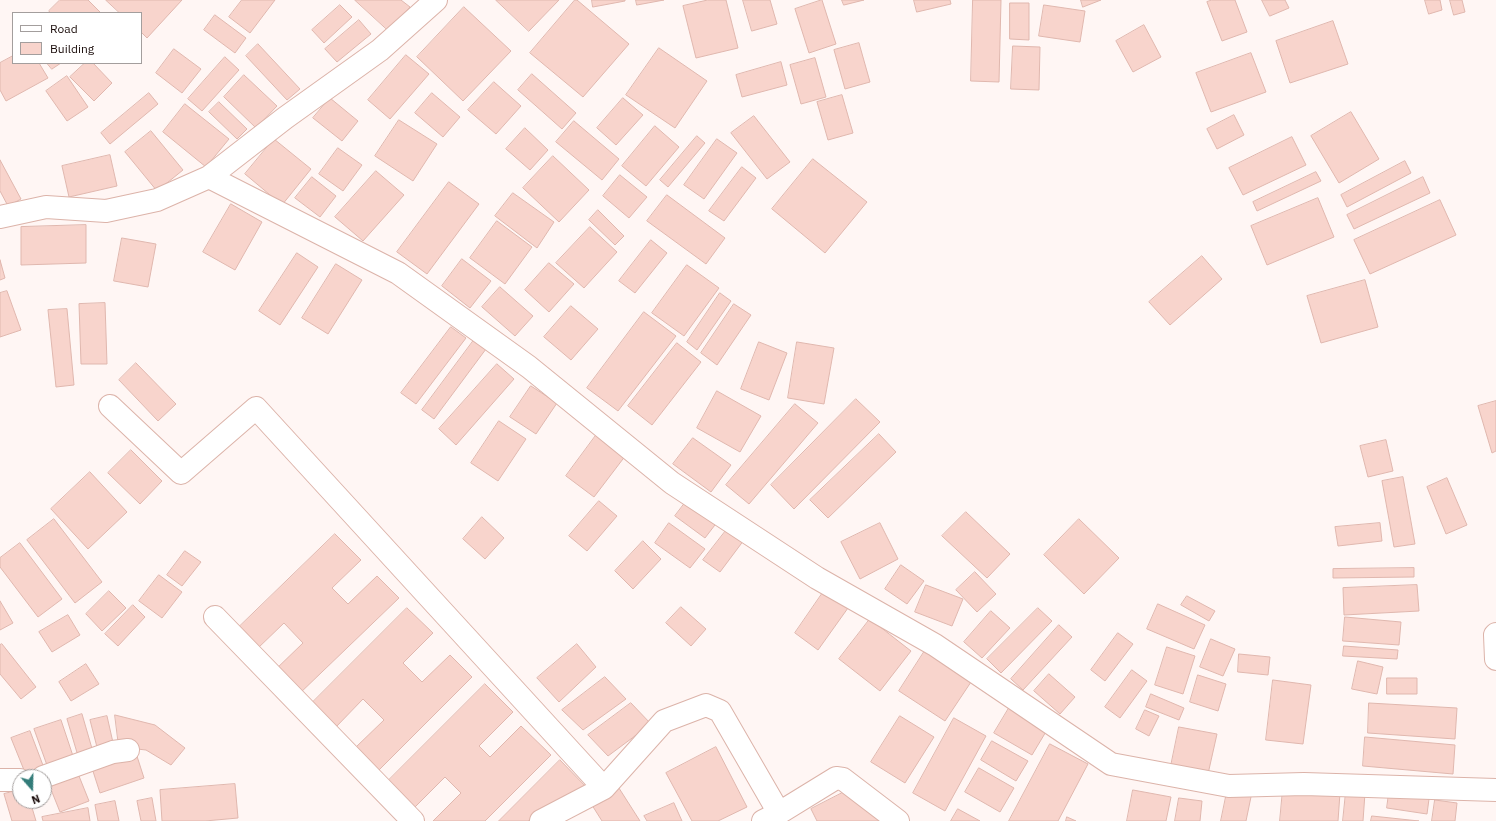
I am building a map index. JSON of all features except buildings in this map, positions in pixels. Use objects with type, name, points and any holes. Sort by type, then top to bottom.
[{"type":"street","points":[[0,217],[46,207],[106,212],[157,200],[209,176],[291,113],[380,50],[436,0]]},
{"type":"street","points":[[209,176],[398,273],[529,367],[672,483],[817,578],[935,645],[1111,764],[1228,786],[1304,784],[1496,790]]},
{"type":"street","points":[[110,406],[181,473],[256,408],[604,788]]},
{"type":"street","points":[[216,617],[413,821]]},
{"type":"street","points":[[1496,634],[1496,659]]},
{"type":"street","points":[[541,821],[604,788],[664,721],[706,705],[720,711],[771,817],[836,778],[843,780],[898,821]]},
{"type":"street","points":[[52,774],[113,752],[128,750]]},
{"type":"street","points":[[0,780],[12,780]]}]
